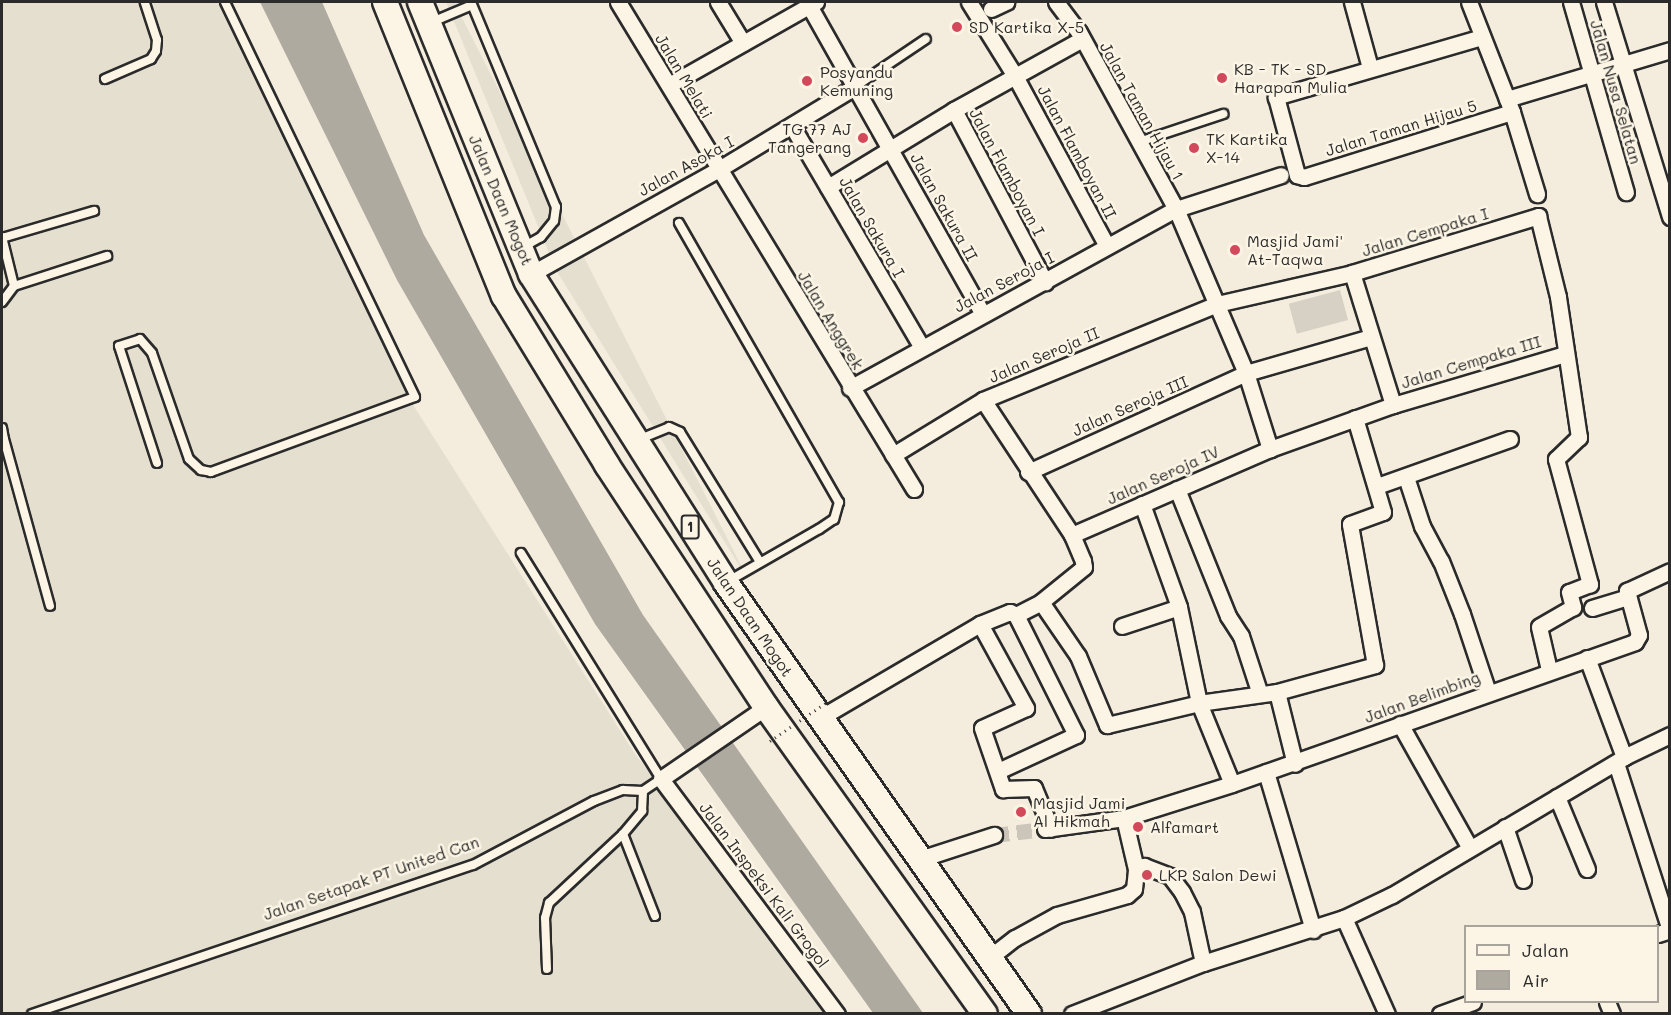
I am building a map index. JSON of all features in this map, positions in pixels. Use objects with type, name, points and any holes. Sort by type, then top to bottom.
[{"type":"highway","name":"Jalan Daan Mogot","points":[[385,2],[504,296],[761,710],[985,1014]]},
{"type":"highway","name":"Jalan Daan Mogot","points":[[424,13],[531,274],[726,583],[822,710],[920,860],[1029,1014]]},
{"type":"street","name":"Jalan Melati","points":[[618,2],[719,169]]},
{"type":"street","points":[[718,2],[743,43]]},
{"type":"street","name":"Jalan Flamboyan II","points":[[969,2],[1015,76],[1107,246]]},
{"type":"street","points":[[991,9],[1006,2]]},
{"type":"street","name":"Jalan Taman Hijau 1","points":[[1056,2],[1082,39],[1176,209],[1246,373],[1270,449]]},
{"type":"street","points":[[1352,2],[1370,68],[1482,37]]},
{"type":"street","points":[[1469,2],[1509,106],[1537,194]]},
{"type":"street","name":"Jalan Nusa Selatan","points":[[1571,2],[1626,192]]},
{"type":"street","points":[[1604,2],[1670,217]]},
{"type":"street","points":[[669,85],[811,3],[892,148]]},
{"type":"street","points":[[828,187],[954,110],[1082,39]]},
{"type":"street","name":"Jalan Taman Hijau 5","points":[[1370,68],[1276,97],[1301,177],[1509,106],[1592,74],[1670,50]]},
{"type":"street","name":"Jalan Asoka I","points":[[531,274],[719,169],[856,86]]},
{"type":"street","name":"Jalan Flamboyan I","points":[[954,110],[1045,282]]},
{"type":"street","name":"Jalan Sakura I","points":[[792,126],[921,346]]},
{"type":"street","name":"Jalan Sakura II","points":[[892,148],[983,314]]},
{"type":"street","name":"Jalan Anggrek","points":[[719,169],[850,388],[914,489]]},
{"type":"street","name":"Jalan Seroja I","points":[[850,388],[921,346],[1045,282],[1176,209],[1281,175]]},
{"type":"street","name":"Jalan Cempaka I","points":[[1217,304],[1352,273],[1538,216]]},
{"type":"street","name":"Jalan Cempaka III","points":[[1270,449],[1393,405],[1565,354],[1558,297],[1538,216]]},
{"type":"street","name":"Jalan Cempaka III","points":[[1352,273],[1393,405]]},
{"type":"street","name":"Jalan Seroja II","points":[[893,454],[983,400],[1217,304]]},
{"type":"street","name":"Jalan Seroja III","points":[[1028,472],[1246,373],[1371,337]]},
{"type":"street","points":[[1549,670],[1539,627],[1573,607],[1569,592],[1590,584],[1556,459],[1579,437],[1565,354]]},
{"type":"street","points":[[983,400],[1072,536],[1083,567],[1041,602],[1016,615]]},
{"type":"street","points":[[1041,602],[1078,656],[1107,725],[1199,703],[1277,692],[1376,664],[1350,524],[1383,512],[1355,418]]},
{"type":"street","points":[[1377,486],[1510,439]]},
{"type":"street","name":"Jalan Seroja IV","points":[[1072,536],[1270,449]]},
{"type":"street","points":[[1406,477],[1422,526],[1441,561],[1462,614],[1488,692]]},
{"type":"street","points":[[1177,489],[1227,616],[1241,636],[1260,694]]},
{"type":"street","points":[[1142,504],[1179,607],[1199,703],[1232,784]]},
{"type":"street","points":[[1592,608],[1628,597],[1631,587],[1670,571]]},
{"type":"street","name":"Jalan Belimbing","points":[[998,771],[1003,789],[1034,788],[1048,829],[1124,818],[1295,764],[1549,670],[1639,640],[1628,597]]},
{"type":"street","points":[[1122,626],[1179,607]]},
{"type":"street","points":[[822,710],[980,624],[1010,612],[1016,615],[1076,735],[998,771],[982,728],[1026,708],[980,624]]},
{"type":"street","points":[[1587,658],[1670,930]]},
{"type":"street","points":[[1277,692],[1295,764]]},
{"type":"street","name":"Jalan Setapak PT United Can","points":[[663,777],[761,710]]},
{"type":"street","points":[[1400,724],[1470,848]]},
{"type":"street","points":[[1072,1014],[1203,963],[1313,930],[1344,918],[1392,895],[1620,760],[1670,735]]},
{"type":"street","points":[[1266,772],[1313,930]]},
{"type":"street","name":"Jalan Inspeksi Kali Grogol","points":[[663,777],[837,1014]]},
{"type":"street","points":[[1557,797],[1587,869]]},
{"type":"street","points":[[989,958],[1015,938],[1057,915],[1127,896],[1134,889],[1136,869],[1124,818]]},
{"type":"street","points":[[1505,827],[1522,880]]},
{"type":"street","points":[[920,860],[994,836]]},
{"type":"street","points":[[1136,869],[1144,867],[1170,876],[1182,892],[1192,912],[1203,963]]},
{"type":"street","points":[[1344,918],[1387,1014]]},
{"type":"street","points":[[1440,1014],[1470,1003]]},
{"type":"lane","points":[[105,79],[151,59],[156,51],[157,40],[145,2]]},
{"type":"lane","points":[[156,463],[118,346],[140,339],[152,353],[189,459],[201,470],[211,471],[415,398],[225,2]]},
{"type":"lane","points":[[424,13],[471,3],[556,207],[554,221],[541,237],[520,249]]},
{"type":"lane","points":[[856,86],[926,39]]},
{"type":"lane","points":[[1138,143],[1223,114]]},
{"type":"lane","points":[[14,286],[2,238],[94,211]]},
{"type":"lane","points":[[678,223],[838,502],[834,519],[726,583]]},
{"type":"lane","points":[[2,302],[14,286],[107,256]]},
{"type":"lane","points":[[636,441],[669,427],[680,432],[760,562]]},
{"type":"lane","points":[[2,428],[3,440],[50,606]]},
{"type":"lane","points":[[521,553],[663,777]]},
{"type":"lane","name":"Jalan Setapak PT United Can","points":[[32,1014],[473,865],[594,801],[623,790],[643,791],[663,777]]},
{"type":"lane","points":[[547,969],[545,918],[549,903],[623,834],[642,811],[643,791]]},
{"type":"lane","points":[[623,834],[655,916]]},
{"type":"path","points":[[770,741],[822,710]]},
{"type":"shaded area","points":[[2,2],[219,2],[415,408],[635,754],[832,1013],[2,1014]]},
{"type":"shaded area","points":[[446,2],[454,2],[750,583],[556,270]]},
{"type":"shaded area","points":[[1340,290],[1348,320],[1297,334],[1289,304]]},
{"type":"water","points":[[260,2],[322,2],[424,235],[643,615],[923,1013],[873,1013],[595,624],[397,280]]},
{"type":"tunnel","points":[[994,835],[1045,829]]},
{"type":"place","name":"SD Kartika X-5","points":[[957,27]]},
{"type":"place","name":"KB - TK - SD Harapan Mulia","points":[[1222,78]]},
{"type":"place","name":"Posyandu Kemuning","points":[[807,81]]},
{"type":"place","name":"TG 77 AJ Tangerang","points":[[863,138]]},
{"type":"place","name":"TK Kartika X-14","points":[[1194,148]]},
{"type":"place","name":"Masjid Jami' At-Taqwa","points":[[1235,250]]},
{"type":"place","name":"Masjid Jami Al Hikmah","points":[[1021,812]]},
{"type":"place","name":"Alfamart","points":[[1138,827]]},
{"type":"place","name":"LKP Salon Dewi","points":[[1147,875]]}]
